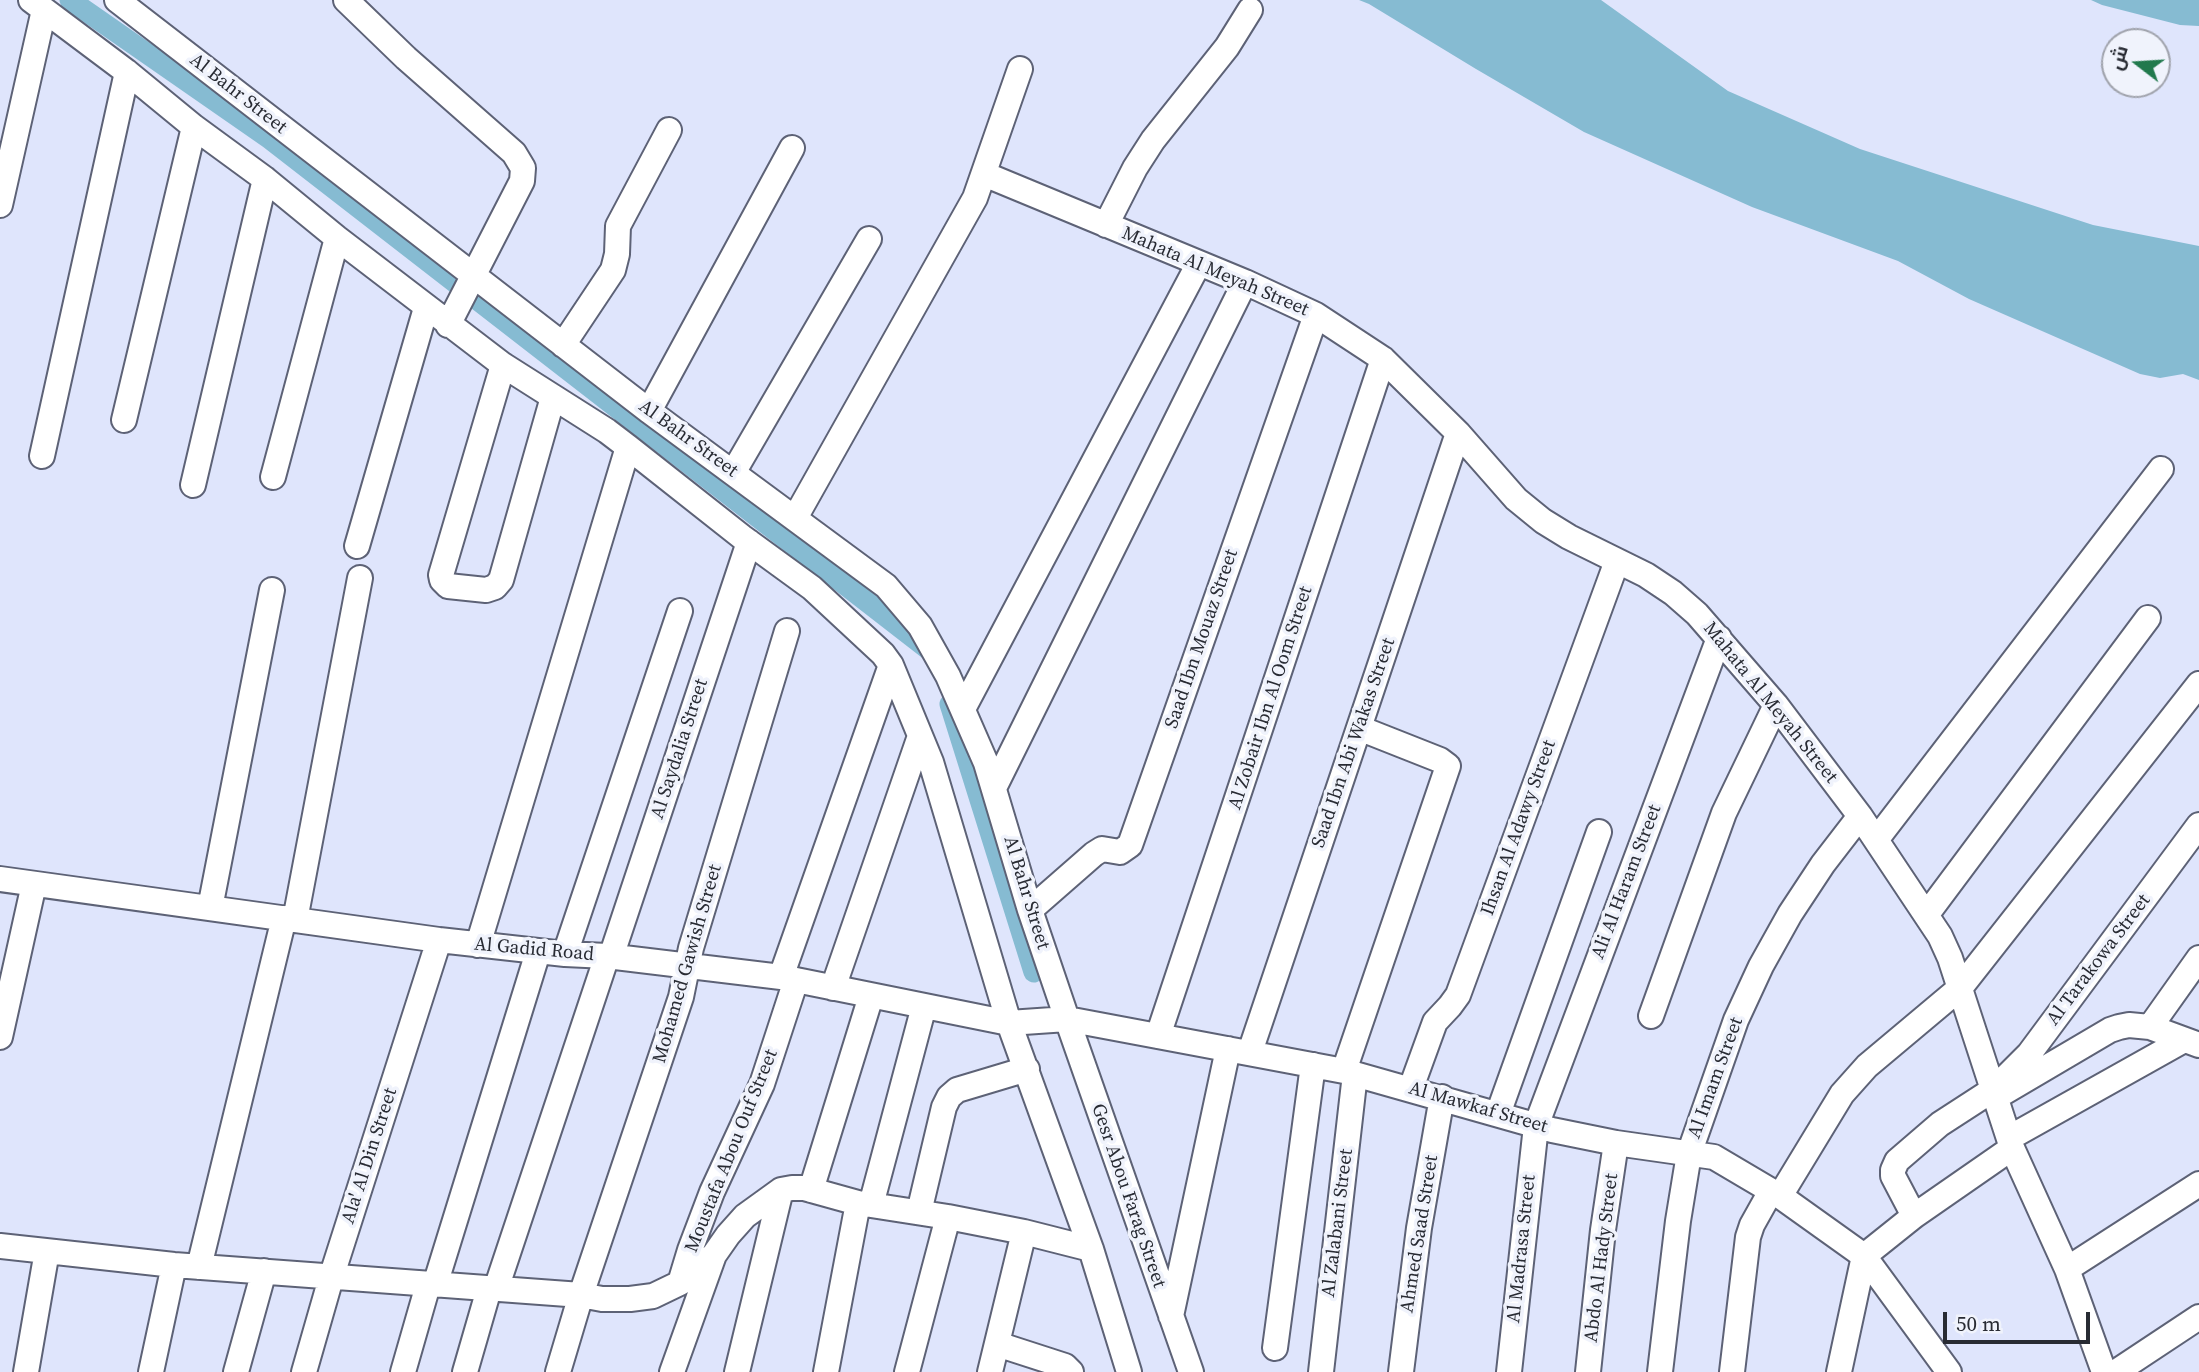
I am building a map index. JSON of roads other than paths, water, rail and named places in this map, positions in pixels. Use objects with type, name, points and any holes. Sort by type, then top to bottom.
[{"type":"street","name":"Al Bahr Street","points":[[117,0],[649,411],[886,586],[920,626],[948,676],[986,763],[1066,1019]]},
{"type":"street","points":[[346,0],[406,58],[514,153],[523,168],[522,181],[448,324]]},
{"type":"street","points":[[0,205],[37,5],[127,72],[503,366],[607,431],[812,588],[883,654],[891,664],[934,775],[1009,1023],[1091,1249],[1129,1372]]},
{"type":"street","points":[[1106,225],[1135,168],[1153,141],[1227,47],[1250,10]]},
{"type":"street","points":[[795,518],[975,198],[1020,69]]},
{"type":"street","points":[[42,456],[127,72]]},
{"type":"street","points":[[124,421],[194,127]]},
{"type":"street","points":[[563,345],[613,270],[617,254],[618,226],[668,130]]},
{"type":"street","points":[[649,411],[792,148]]},
{"type":"street","name":"Mahata Al Meyah Street","points":[[984,174],[1245,282],[1316,315],[1383,359],[1458,433],[1516,499],[1543,521],[1646,575],[1673,593],[1697,614],[1776,705],[1860,816],[1946,947],[2010,1143],[2067,1269],[2104,1372]]},
{"type":"street","points":[[193,485],[265,179]]},
{"type":"street","points":[[273,477],[337,238]]},
{"type":"street","points":[[733,473],[869,239]]},
{"type":"street","points":[[963,709],[1199,263]]},
{"type":"street","points":[[994,788],[1245,282]]},
{"type":"street","points":[[357,546],[426,308]]},
{"type":"street","name":"Saad Ibn Mouaz Street","points":[[1030,910],[1094,854],[1102,849],[1120,852],[1130,845],[1316,315]]},
{"type":"street","name":"Al Zobair Ibn Al Oom Street","points":[[1158,1036],[1383,359]]},
{"type":"street","points":[[503,366],[441,575],[448,586],[486,590],[495,587],[501,580],[554,397]]},
{"type":"street","name":"Saad Ibn Abi Wakas Street","points":[[1171,1316],[1239,1051],[1359,728],[1458,433]]},
{"type":"street","points":[[478,945],[628,447]]},
{"type":"street","points":[[1876,840],[2161,469]]},
{"type":"street","name":"Al Saydalia Street","points":[[465,1372],[749,542]]},
{"type":"street","name":"Ihsan Al Adawy Street","points":[[1411,1088],[1434,1022],[1458,995],[1617,561]]},
{"type":"street","points":[[199,1267],[290,919],[360,578]]},
{"type":"street","points":[[209,908],[272,590]]},
{"type":"street","points":[[565,954],[680,611]]},
{"type":"street","points":[[1927,915],[2148,618]]},
{"type":"street","name":"Mohamed Gawish Street","points":[[558,1372],[581,1295],[681,997],[691,948],[787,631]]},
{"type":"street","name":"Ali Al Haram Street","points":[[1536,1126],[1719,638]]},
{"type":"street","name":"Moustafa Abou Ouf Street","points":[[680,1283],[712,1192],[762,1084],[789,979],[891,664]]},
{"type":"street","points":[[1732,1372],[1748,1237],[1752,1225],[1854,1080],[1960,988],[2199,684]]},
{"type":"street","points":[[1651,1016],[1724,813],[1776,705]]},
{"type":"street","name":"Al Zalabani Street","points":[[1321,1372],[1349,1072],[1448,771],[1448,766],[1440,760],[1359,728]]},
{"type":"street","points":[[833,988],[920,736]]},
{"type":"street","name":"Al Imam Street","points":[[1660,1372],[1689,1154],[1736,1020],[1761,966],[1790,914],[1823,864],[1860,816]]},
{"type":"street","name":"Al Tarakowa Street","points":[[1995,1093],[2029,1054],[2199,825]]},
{"type":"street","points":[[1498,1114],[1599,832]]},
{"type":"street","name":"Al Gadid Road","points":[[0,879],[478,945],[688,965],[789,979],[1009,1023],[1066,1019]]},
{"type":"street","points":[[0,1037],[34,884]]},
{"type":"street","name":"Ala' Al Din Street","points":[[304,1372],[331,1278],[439,940]]},
{"type":"street","points":[[402,1372],[538,952]]},
{"type":"street","points":[[2150,1027],[2199,958]]},
{"type":"street","points":[[811,1190],[871,996]]},
{"type":"street","points":[[827,1372],[865,1203],[924,1006]]},
{"type":"street","name":"Al Mawkaf Street","points":[[1066,1019],[1349,1072],[1536,1126],[1616,1143],[1714,1157],[1775,1193],[1864,1256],[1949,1372]]},
{"type":"street","name":"Gesr Abou Farag Street","points":[[1066,1019],[1191,1372]]},
{"type":"street","points":[[1914,1216],[1892,1170],[1897,1160],[1940,1124],[2110,1030],[2129,1025],[2150,1027],[2192,1043]]},
{"type":"street","points":[[1839,1372],[1864,1256],[2010,1143],[2192,1043]]},
{"type":"street","points":[[1275,1348],[1313,1065]]},
{"type":"street","points":[[919,1212],[944,1107],[949,1097],[957,1090],[1027,1069]]},
{"type":"street","name":"Ahmed Saad Street","points":[[1401,1372],[1419,1228],[1442,1097]]},
{"type":"street","name":"Al Madrasa Street","points":[[1509,1372],[1536,1126]]},
{"type":"street","name":"Abdo Al Hady Street","points":[[1588,1372],[1603,1230],[1616,1143]]},
{"type":"street","points":[[2067,1269],[2199,1184]]},
{"type":"street","points":[[737,1372],[781,1190]]},
{"type":"street","points":[[672,1372],[714,1255],[745,1216],[781,1190],[811,1190],[865,1203],[1024,1232],[1091,1249]]},
{"type":"street","points":[[907,1372],[948,1217]]},
{"type":"street","points":[[990,1372],[1024,1232]]},
{"type":"street","points":[[0,1246],[174,1265],[581,1295],[603,1299],[653,1296],[680,1283],[714,1255]]},
{"type":"street","points":[[26,1372],[47,1251]]},
{"type":"street","points":[[150,1372],[174,1265]]},
{"type":"street","points":[[236,1372],[264,1271]]},
{"type":"street","points":[[2116,1372],[2199,1317]]},
{"type":"street","points":[[997,1344],[1065,1366],[1071,1372]]},
{"type":"water","points":[[1359,0],[1601,0],[1728,91],[1860,149],[2093,225],[2199,246],[2199,380],[2183,374],[2160,378],[2140,374],[1969,299],[1898,261],[1752,207],[1584,132]]},
{"type":"water","points":[[2091,0],[2199,0],[2199,26],[2180,25]]},
{"type":"waterway","points":[[70,0],[270,139],[933,653]]},
{"type":"waterway","points":[[950,704],[1034,972]]}]
